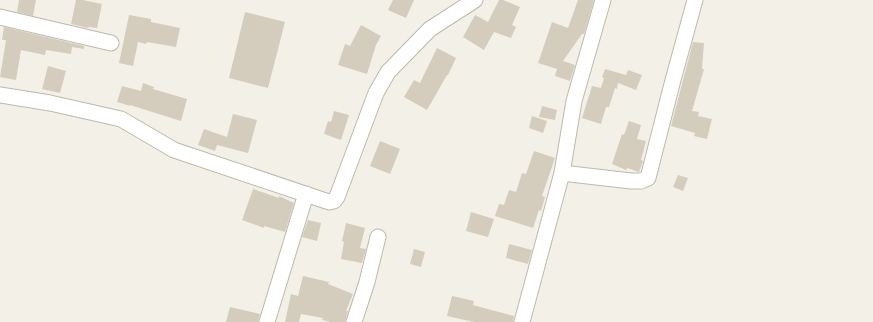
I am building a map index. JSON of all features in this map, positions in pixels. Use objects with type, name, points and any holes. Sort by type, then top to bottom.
[{"type":"street","points":[[0,94],[50,103],[121,120],[174,150],[329,202],[334,201],[337,197],[376,93],[388,72],[430,29],[475,0]]},
{"type":"street","points":[[522,322],[562,173],[574,101],[603,0]]},
{"type":"street","points":[[562,173],[631,181],[641,181],[648,178],[695,0]]},
{"type":"street","points":[[0,17],[111,43]]},
{"type":"street","points":[[267,322],[306,194]]},
{"type":"street","points":[[354,322],[367,282],[378,237]]},
{"type":"building","points":[[19,0],[36,0],[33,16],[17,12]]},
{"type":"building","points":[[76,0],[102,4],[97,28],[88,28],[71,24]]},
{"type":"building","points":[[393,0],[414,0],[406,18],[388,10]]},
{"type":"building","points":[[499,0],[503,0],[520,7],[512,25],[516,27],[511,38],[494,32],[484,50],[463,37],[475,15],[488,22]]},
{"type":"building","points":[[578,0],[594,0],[584,34],[582,34],[563,61],[575,65],[570,81],[555,76],[557,69],[538,63],[552,22],[568,28]]},
{"type":"building","points":[[245,12],[285,22],[268,88],[229,78]]},
{"type":"building","points":[[129,15],[151,19],[151,22],[180,28],[176,47],[138,42],[133,66],[119,63]]},
{"type":"building","points":[[361,25],[381,36],[376,45],[367,74],[338,65],[345,44],[350,46]]},
{"type":"building","points":[[4,27],[84,46],[84,49],[72,47],[71,54],[46,50],[45,55],[21,50],[16,80],[0,77],[6,40],[2,40]]},
{"type":"building","points":[[693,42],[704,43],[702,69],[704,69],[692,111],[699,112],[698,116],[712,119],[707,139],[694,136],[695,133],[671,126]]},
{"type":"building","points":[[437,48],[456,58],[448,75],[427,110],[404,97],[414,80],[420,83]]},
{"type":"building","points":[[48,66],[66,71],[60,93],[42,89]]},
{"type":"building","points":[[605,69],[626,75],[628,70],[642,75],[636,90],[618,83],[609,107],[606,107],[601,124],[582,118],[592,86],[601,88],[604,78],[602,77]]},
{"type":"building","points":[[143,83],[154,87],[153,89],[187,99],[181,121],[117,102],[122,86],[141,91]]},
{"type":"building","points":[[542,106],[557,110],[555,120],[539,117]]},
{"type":"building","points":[[334,111],[349,115],[341,140],[324,134],[328,121],[331,122]]},
{"type":"building","points":[[233,114],[257,120],[248,153],[217,145],[215,151],[198,145],[204,129],[227,137]]},
{"type":"building","points":[[532,116],[547,121],[543,133],[529,128]]},
{"type":"building","points":[[629,121],[641,125],[637,139],[646,141],[641,160],[643,161],[639,172],[627,168],[626,170],[612,164],[622,134],[624,135]]},
{"type":"building","points":[[380,141],[400,149],[390,174],[370,166]]},
{"type":"building","points":[[534,151],[555,158],[542,196],[545,197],[541,211],[539,210],[533,228],[495,216],[499,204],[504,205],[509,190],[516,192],[522,173],[526,174]]},
{"type":"building","points":[[678,175],[688,178],[683,191],[673,187]]},
{"type":"building","points":[[253,189],[279,198],[279,196],[294,203],[285,232],[264,226],[264,228],[242,220]]},
{"type":"building","points":[[471,212],[494,219],[488,237],[466,231]]},
{"type":"building","points":[[308,220],[321,223],[317,241],[302,237]]},
{"type":"building","points":[[346,223],[365,228],[360,248],[366,249],[362,263],[341,259],[344,242],[342,241]]},
{"type":"building","points":[[509,244],[532,250],[528,264],[506,258]]},
{"type":"building","points":[[414,249],[425,252],[421,267],[410,264]]},
{"type":"building","points":[[303,276],[329,282],[328,284],[353,294],[346,311],[348,311],[345,322],[331,322],[322,320],[323,318],[301,314],[299,322],[285,322],[291,294],[298,296]]},
{"type":"building","points":[[452,296],[474,301],[473,305],[514,316],[513,322],[474,322],[447,316]]},
{"type":"building","points":[[230,307],[260,314],[258,322],[226,322]]}]
